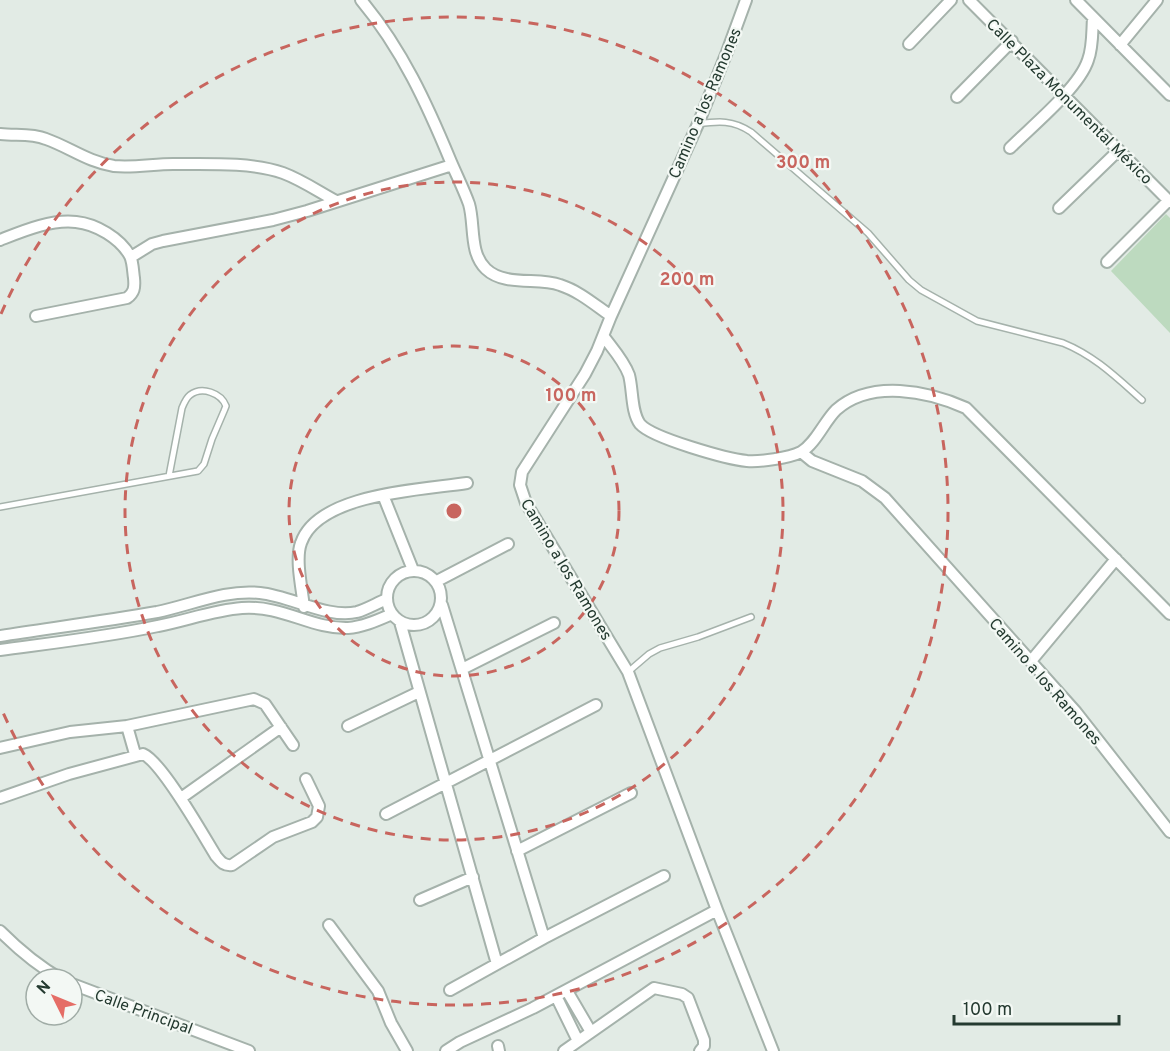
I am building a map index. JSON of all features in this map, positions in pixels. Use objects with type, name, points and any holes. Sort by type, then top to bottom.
[{"type":"street","points":[[361,0],[408,66],[430,112],[469,205],[476,250],[486,269],[508,279],[559,284],[571,289],[611,316]]},
{"type":"street","name":"Camino a los Ramones","points":[[746,0],[698,124],[611,316],[604,337],[585,374],[522,472],[520,486],[526,503],[627,672],[773,1051]]},
{"type":"street","points":[[909,44],[951,0]]},
{"type":"street","name":"Calle Plaza Monumental México","points":[[969,0],[1169,201]]},
{"type":"street","points":[[1076,0],[1170,95]]},
{"type":"street","points":[[1120,45],[1157,0]]},
{"type":"street","points":[[1010,148],[1065,94],[1088,62],[1093,18]]},
{"type":"street","points":[[957,97],[1012,41]]},
{"type":"street","points":[[0,134],[32,135],[44,138],[101,164],[236,166],[272,170],[293,178],[336,201]]},
{"type":"street","points":[[1059,208],[1119,150]]},
{"type":"street","points":[[131,257],[152,244],[273,220],[452,165]]},
{"type":"street","points":[[1107,262],[1169,201]]},
{"type":"street","points":[[0,240],[47,225],[74,222],[90,225],[103,231],[117,241],[131,257],[135,285],[134,291],[127,298],[36,316]]},
{"type":"street","points":[[604,337],[624,364],[639,422],[665,438],[737,460],[761,461],[801,452],[836,411],[864,395],[888,390],[953,402],[966,408],[981,420],[1170,614]]},
{"type":"street","name":"Camino a los Ramones","points":[[801,452],[812,461],[862,481],[885,498],[1076,712],[1170,832]]},
{"type":"street","points":[[305,619],[299,554],[301,543],[308,529],[322,517],[338,507],[383,495],[467,483]]},
{"type":"street","points":[[383,495],[413,570]]},
{"type":"street","points":[[437,581],[508,544]]},
{"type":"street","points":[[1031,661],[1116,559]]},
{"type":"street","points":[[442,605],[436,616],[425,624],[413,626],[400,622],[392,614],[387,599],[388,588],[394,579],[413,570],[422,571],[437,581],[442,593],[442,605],[544,938]]},
{"type":"street","points":[[0,636],[159,611],[239,593],[259,592],[326,611],[344,613],[358,612],[387,599]]},
{"type":"street","points":[[0,650],[156,627],[238,608],[257,607],[280,610],[323,625],[351,628],[392,614]]},
{"type":"street","points":[[121,617],[124,632]]},
{"type":"street","points":[[400,622],[497,964]]},
{"type":"street","points":[[462,669],[554,623]]},
{"type":"street","points":[[348,726],[419,692]]},
{"type":"street","points":[[0,748],[70,732],[127,726],[254,699],[265,704],[293,745]]},
{"type":"street","points":[[386,814],[596,705]]},
{"type":"street","points":[[127,726],[135,754]]},
{"type":"street","points":[[181,798],[281,727]]},
{"type":"street","points":[[0,798],[15,791],[135,754],[143,754],[150,758],[181,798],[216,856],[222,863],[232,865],[273,837],[312,822],[318,817],[319,806],[306,779]]},
{"type":"street","points":[[517,851],[631,793]]},
{"type":"street","points":[[450,990],[664,876]]},
{"type":"street","points":[[420,900],[473,877]]},
{"type":"street","points":[[446,1051],[459,1042],[562,993],[717,910]]},
{"type":"street","points":[[329,925],[378,991],[391,1023],[407,1051]]},
{"type":"street","points":[[0,931],[19,950],[42,967]]},
{"type":"street","points":[[564,1051],[654,988],[682,994],[688,998],[704,1040],[704,1046],[700,1051]]},
{"type":"street","name":"Calle Principal","points":[[84,989],[249,1051]]},
{"type":"street","points":[[562,993],[591,1032]]},
{"type":"street","points":[[562,993],[578,1041]]},
{"type":"lane","points":[[698,124],[723,121],[734,123],[751,132],[868,233],[909,280],[935,298],[976,321],[1077,348],[1097,360],[1142,400]]},
{"type":"lane","points":[[0,507],[198,471],[202,468],[225,411],[226,406],[221,398],[200,391],[191,394],[186,399],[182,408],[169,476]]},
{"type":"lane","points":[[627,672],[660,648],[698,637],[751,616]]},
{"type":"green space","points":[[1166,214],[1170,218],[1170,333],[1111,271]]}]
